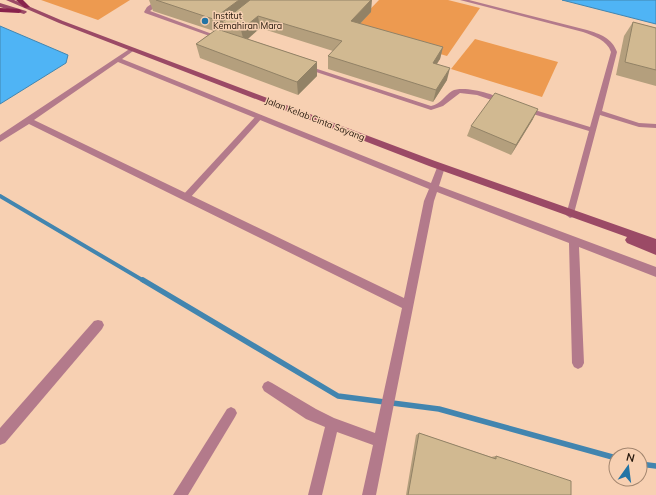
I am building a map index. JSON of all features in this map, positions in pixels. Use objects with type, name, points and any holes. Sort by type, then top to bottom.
[{"type":"main road","name":"Jalan Kelab Cinta Sayang","points":[[9,0],[61,22],[441,167],[570,214],[656,243]]},
{"type":"main road","points":[[19,0],[27,7]]},
{"type":"main road","name":"Jalan Kelab Cinta Sayang","points":[[0,5],[61,22]]},
{"type":"main road","points":[[0,10],[20,11]]},
{"type":"main road","name":"Jalan Kelab Cinta Sayang","points":[[570,214],[656,251]]},
{"type":"street","points":[[0,139],[133,49]]},
{"type":"street","points":[[118,60],[433,187],[656,272]]},
{"type":"street","points":[[28,120],[408,306]]},
{"type":"street","points":[[369,495],[391,381],[433,187],[441,167]]},
{"type":"street","points":[[574,240],[578,363]]},
{"type":"street","points":[[0,438],[98,325]]},
{"type":"street","points":[[268,387],[311,414],[332,424],[380,441]]},
{"type":"street","points":[[180,495],[231,413]]},
{"type":"street","points":[[315,495],[332,424]]},
{"type":"lane","points":[[161,0],[149,8],[147,12],[224,39]]},
{"type":"lane","points":[[463,0],[585,31],[606,40],[612,46],[614,52],[570,214]]},
{"type":"lane","points":[[216,37],[222,32]]},
{"type":"lane","points":[[298,64],[430,108],[437,108],[460,91],[472,92],[510,104]]},
{"type":"lane","points":[[518,106],[593,130]]},
{"type":"lane","points":[[598,112],[639,125],[656,126]]},
{"type":"lane","points":[[186,197],[259,117]]},
{"type":"shaded area","points":[[41,0],[130,0],[98,20]]},
{"type":"shaded area","points":[[379,0],[448,0],[480,8],[447,56],[352,28]]},
{"type":"shaded area","points":[[475,39],[558,62],[542,97],[451,69]]},
{"type":"water","points":[[562,0],[656,0],[656,24]]},
{"type":"water","points":[[0,26],[68,55],[66,63],[0,104]]},
{"type":"building","points":[[156,0],[239,0],[213,19]]},
{"type":"building","points":[[250,0],[371,0],[351,21],[443,47],[433,63],[450,68],[436,90],[328,56],[342,41],[258,16],[241,30],[222,22]]},
{"type":"building","points":[[633,22],[656,28],[656,70],[625,62]]},
{"type":"building","points":[[217,29],[317,62],[297,82],[196,44]]},
{"type":"building","points":[[495,93],[538,109],[516,145],[471,126]]},
{"type":"building","points":[[419,433],[496,459],[496,456],[571,481],[571,495],[408,495]]},
{"type":"waterway","points":[[0,196],[144,281]]},
{"type":"waterway","points":[[143,280],[338,396],[439,409],[608,456]]},
{"type":"waterway","points":[[648,465],[656,466]]},
{"type":"place","name":"Institut Kemahiran Mara","points":[[205,21]]}]
